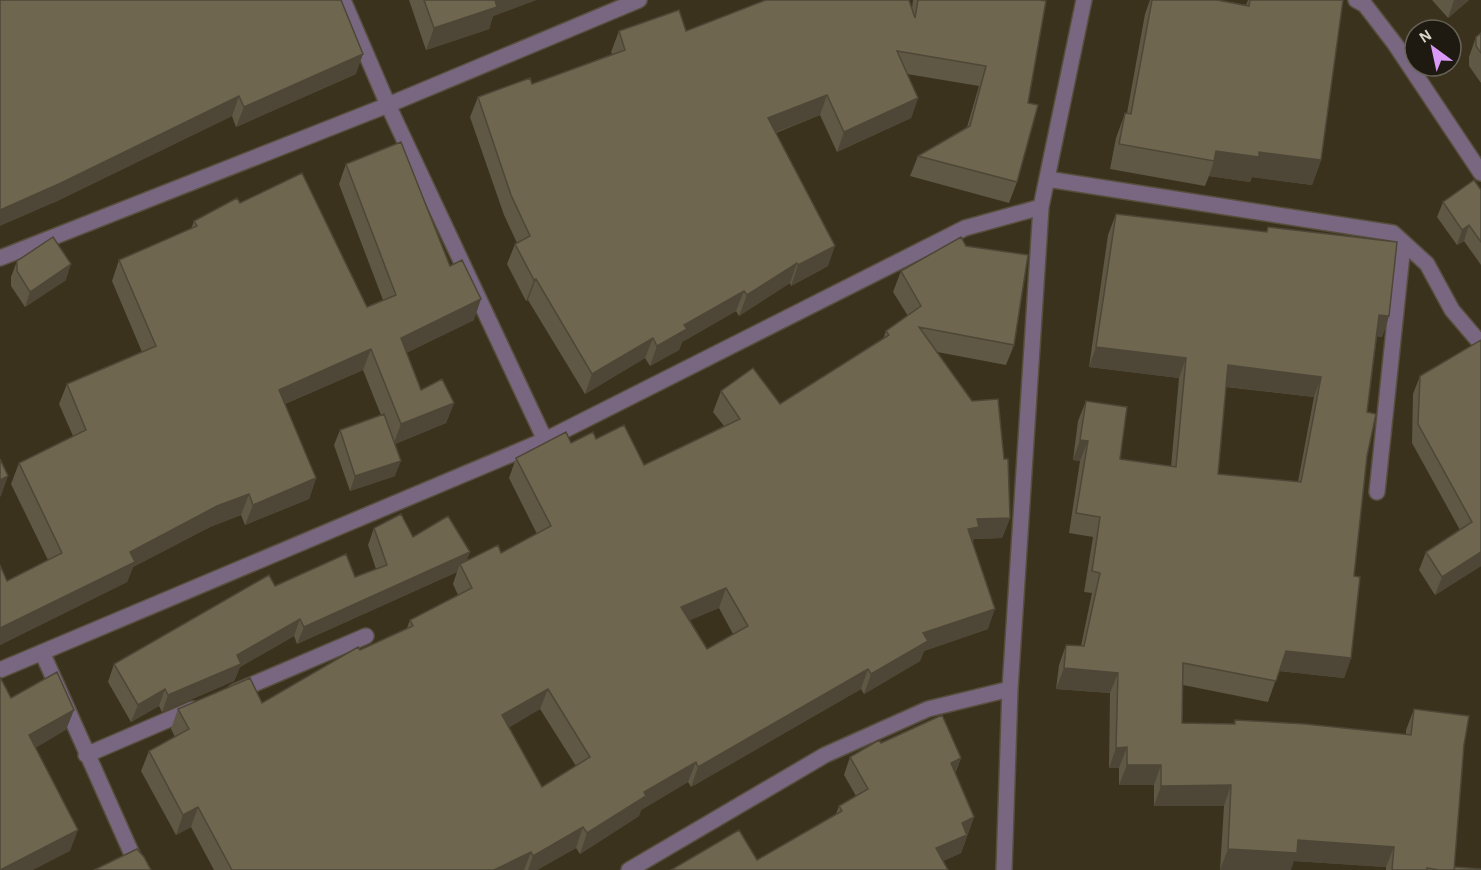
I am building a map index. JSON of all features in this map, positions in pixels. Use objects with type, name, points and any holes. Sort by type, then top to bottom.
[{"type":"street","points":[[343,0],[388,105],[545,440]]},
{"type":"street","points":[[0,258],[388,105],[639,0]]},
{"type":"street","points":[[1004,870],[1010,689],[1041,207],[1084,0]]},
{"type":"street","points":[[1356,0],[1365,5],[1395,44],[1481,172]]},
{"type":"street","points":[[1047,179],[1393,233],[1427,264],[1452,310],[1481,344]]},
{"type":"street","points":[[0,670],[545,440],[965,228],[1041,207]]},
{"type":"street","points":[[1377,492],[1403,244]]},
{"type":"street","points":[[86,755],[366,636]]},
{"type":"street","points":[[42,652],[139,870]]},
{"type":"street","points":[[629,870],[825,755],[928,709],[1010,689]]},
{"type":"building","points":[[0,0],[341,0],[363,54],[244,107],[239,96],[61,183],[0,210]]},
{"type":"building","points":[[424,0],[495,0],[497,7],[434,28]]},
{"type":"building","points":[[766,0],[909,0],[915,18],[918,0],[1046,1],[1028,103],[1038,105],[1017,182],[918,156],[970,126],[986,66],[897,51],[918,98],[844,132],[827,95],[768,118],[835,246],[798,265],[797,263],[747,295],[744,291],[684,325],[687,329],[657,346],[653,338],[592,374],[536,279],[534,280],[515,244],[530,236],[511,195],[478,97],[530,78],[532,84],[625,50],[619,31],[679,10],[686,31]]},
{"type":"building","points":[[1152,0],[1217,0],[1249,6],[1250,0],[1343,0],[1321,160],[1259,152],[1259,157],[1216,151],[1214,161],[1119,144],[1125,113],[1131,114]]},
{"type":"building","points":[[1481,33],[1481,53],[1476,46],[1476,37]]},
{"type":"building","points":[[401,142],[450,266],[462,260],[481,299],[401,338],[421,390],[442,379],[454,403],[401,424],[371,349],[279,390],[316,478],[253,505],[249,494],[217,506],[130,552],[135,562],[0,628],[0,565],[7,581],[62,553],[19,463],[86,430],[67,384],[156,346],[119,260],[197,226],[194,221],[237,198],[240,203],[302,173],[367,307],[396,295],[346,164]]},
{"type":"building","points":[[1474,180],[1481,190],[1481,242],[1469,225],[1462,230],[1443,202]]},
{"type":"building","points":[[1116,214],[1267,232],[1268,227],[1397,242],[1389,316],[1379,315],[1367,412],[1376,414],[1367,456],[1354,576],[1360,577],[1351,658],[1286,651],[1276,681],[1183,663],[1182,723],[1235,724],[1235,720],[1305,724],[1411,735],[1414,709],[1469,716],[1464,745],[1454,870],[1427,868],[1427,870],[1392,870],[1394,847],[1298,840],[1297,853],[1228,849],[1231,785],[1161,786],[1161,765],[1127,765],[1127,747],[1116,748],[1118,673],[1064,668],[1066,645],[1084,646],[1100,573],[1092,571],[1100,517],[1076,513],[1088,441],[1080,440],[1086,401],[1127,407],[1120,459],[1176,467],[1186,358],[1096,347]],"holes":[[[1228,365],[1321,377],[1301,482],[1218,474]]]},
{"type":"building","points":[[53,237],[71,264],[30,292],[17,271],[17,261]]},
{"type":"building","points":[[961,237],[966,246],[1028,255],[1014,345],[919,327],[972,401],[998,399],[1004,459],[1008,459],[1010,518],[977,519],[979,527],[968,529],[995,609],[923,633],[928,641],[871,674],[868,669],[698,767],[696,762],[644,792],[646,796],[587,833],[583,827],[533,856],[531,852],[494,870],[232,870],[198,807],[183,815],[149,751],[189,729],[178,709],[250,678],[262,703],[358,647],[360,650],[413,626],[410,620],[472,588],[460,564],[498,545],[501,553],[551,526],[516,458],[566,432],[571,443],[593,432],[596,439],[624,425],[644,465],[740,419],[721,391],[753,368],[780,404],[889,335],[886,331],[921,306],[901,271]],"holes":[[[726,588],[748,626],[707,649],[681,607]],[[548,689],[590,757],[542,787],[502,715]]]},
{"type":"building","points":[[1481,340],[1481,552],[1442,577],[1426,552],[1472,522],[1418,424],[1420,376]]},
{"type":"building","points":[[384,414],[401,461],[355,476],[340,430]]},
{"type":"building","points":[[0,459],[8,476],[0,480]]},
{"type":"building","points":[[401,514],[413,537],[448,516],[470,552],[304,627],[300,619],[237,655],[241,664],[168,695],[165,689],[138,705],[114,664],[269,575],[275,586],[346,554],[355,577],[387,565],[374,528]]},
{"type":"building","points":[[57,672],[74,710],[29,735],[78,830],[0,870],[0,677],[11,698]]},
{"type":"building","points":[[942,715],[961,758],[951,763],[974,817],[962,823],[967,835],[936,848],[948,870],[671,870],[739,830],[757,860],[842,811],[839,806],[868,789],[850,757],[879,740],[881,743]]},
{"type":"building","points":[[137,849],[151,870],[94,870]]},
{"type":"building","points":[[1455,867],[1481,869],[1481,870],[1454,870]]}]
